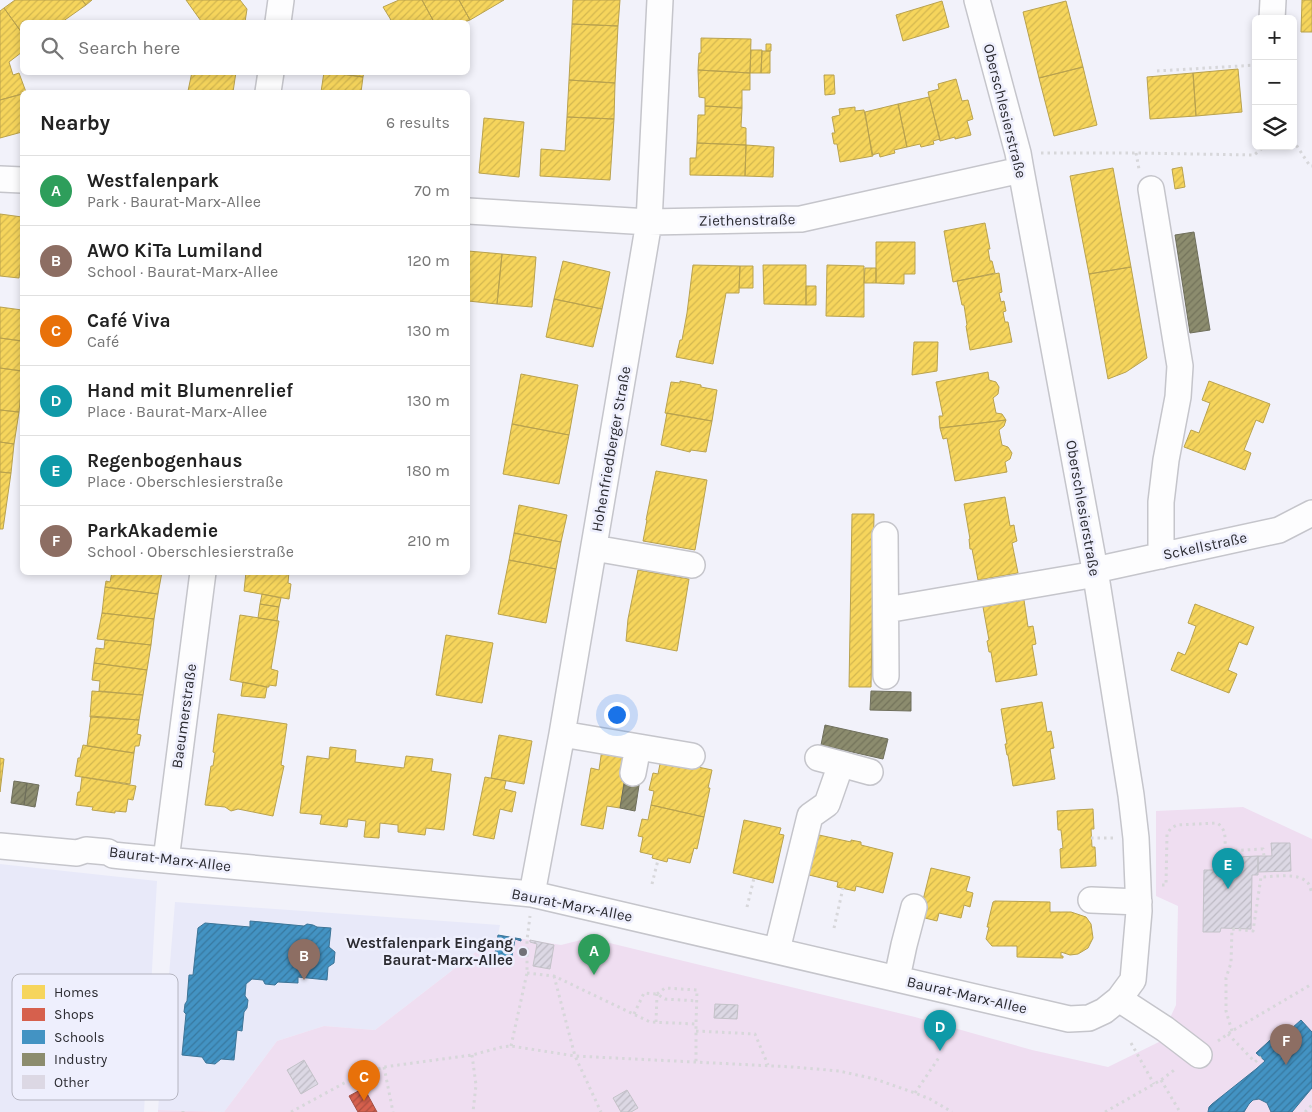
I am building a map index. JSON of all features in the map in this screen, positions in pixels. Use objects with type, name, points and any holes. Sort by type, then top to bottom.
[{"type":"street","points":[[278,20],[282,0]]},
{"type":"street","name":"Hohenfriedberger Straße","points":[[532,894],[562,734],[649,222],[660,0]]},
{"type":"street","name":"Oberschlesierstraße","points":[[977,0],[1019,162],[1095,572],[1132,795],[1136,838],[1147,894],[1139,911],[1133,980],[1112,1005]]},
{"type":"street","points":[[1272,15],[1273,0]]},
{"type":"street","points":[[268,90],[271,75]]},
{"type":"street","name":"Ziethenstraße","points":[[470,211],[649,222],[801,219],[1019,162]]},
{"type":"street","points":[[0,179],[20,180]]},
{"type":"street","points":[[1151,188],[1180,366],[1178,397],[1166,460],[1161,502],[1161,556]]},
{"type":"street","name":"Sckellstraße","points":[[886,610],[1095,572],[1279,530],[1312,513]]},
{"type":"street","points":[[885,535],[886,676]]},
{"type":"street","points":[[594,548],[692,565]]},
{"type":"street","name":"Baeumerstraße","points":[[166,860],[203,575]]},
{"type":"street","points":[[562,734],[692,756]]},
{"type":"street","points":[[633,773],[638,747]]},
{"type":"street","points":[[777,950],[810,816],[827,804],[829,761],[870,772]]},
{"type":"street","name":"Baurat-Marx-Allee","points":[[0,846],[77,853],[86,850],[108,852],[113,855],[122,856],[532,894],[1069,1019],[1089,1018],[1112,1005]]},
{"type":"street","points":[[1090,900],[1147,894]]},
{"type":"street","points":[[897,978],[914,907]]},
{"type":"street","points":[[1112,1005],[1165,1029],[1198,1055]]},
{"type":"path","points":[[1157,71],[1252,64]]},
{"type":"path","points":[[1297,146],[1310,166],[1312,166]]},
{"type":"path","points":[[1019,162],[1136,153],[1254,155],[1260,150]]},
{"type":"path","points":[[1147,894],[1166,886],[1167,834],[1171,828],[1177,825],[1217,824],[1222,826],[1224,830],[1225,850],[1263,849],[1264,856]]},
{"type":"path","points":[[652,884],[658,860]]},
{"type":"path","points":[[1264,872],[1264,877]]},
{"type":"path","points":[[1232,1031],[1226,1011],[1226,978],[1230,963],[1232,929],[1253,931],[1260,877],[1293,876],[1302,878],[1308,883],[1312,894]]},
{"type":"path","points":[[747,907],[754,878]]},
{"type":"path","points":[[834,928],[843,888]]},
{"type":"path","points":[[511,1046],[527,973],[527,940],[532,894]]},
{"type":"path","points":[[1252,904],[1257,904]]},
{"type":"path","points":[[527,973],[554,976],[650,1022],[696,1024]]},
{"type":"path","points":[[554,976],[575,1056],[601,1112]]},
{"type":"path","points":[[657,994],[665,988],[697,990],[696,1062]]},
{"type":"path","points":[[634,1014],[644,993],[657,994],[665,999],[697,1001]]},
{"type":"path","points":[[656,1022],[657,994]]},
{"type":"path","points":[[696,1031],[755,1034],[768,1066]]},
{"type":"path","points":[[1228,1034],[1255,1062],[1261,1057]]},
{"type":"path","points":[[1131,1043],[1154,1084]]},
{"type":"path","points":[[291,1112],[359,1075],[384,1067],[472,1055],[511,1046],[575,1056],[794,1067],[840,1072],[875,1079],[930,1099],[952,1112]]},
{"type":"path","points":[[472,1055],[476,1085],[473,1112]]},
{"type":"path","points":[[915,1094],[940,1056]]},
{"type":"path","points":[[384,1067],[393,1112]]},
{"type":"path","points":[[1161,1080],[1180,1112]]},
{"type":"path","points":[[1305,1112],[1312,1105]]},
{"type":"shaded area","points":[[1243,807],[1312,839],[1312,1112],[224,1112],[277,1041],[324,1026],[375,1030],[498,935],[561,945],[589,938],[915,1017],[1032,1050],[1108,1067],[1159,1042],[1176,1005],[1178,906],[1156,896],[1156,811]]},
{"type":"shaded area","points":[[0,864],[157,881],[152,974],[12,974],[12,1100],[145,1100],[144,1112],[0,1112]]},
{"type":"shaded area","points":[[175,902],[500,925],[498,935],[375,1030],[324,1026],[277,1041],[224,1112],[158,1110],[159,1100],[178,1100],[178,974],[169,974]]},
{"type":"shaded area","points":[[158,1110],[224,1112],[158,1112]]},
{"type":"building: Homes","points":[[15,0],[82,0],[86,5],[65,20],[20,20],[20,30],[4,8]]},
{"type":"building: Homes","points":[[82,0],[92,0],[86,5]]},
{"type":"building: Homes","points":[[186,0],[240,0],[247,9],[245,20],[200,20]]},
{"type":"building: Homes","points":[[399,0],[422,0],[433,20],[391,20],[383,7]]},
{"type":"building: Homes","points":[[422,0],[459,0],[470,20],[433,20]]},
{"type":"building: Homes","points":[[459,0],[504,0],[470,20]]},
{"type":"building: Homes","points":[[573,0],[620,0],[618,26],[572,24]]},
{"type":"building: Homes","points":[[1302,0],[1312,0],[1312,32],[1301,32]]},
{"type":"building: Homes","points":[[942,1],[949,27],[903,41],[896,15]]},
{"type":"building: Homes","points":[[1066,1],[1083,67],[1039,78],[1023,12]]},
{"type":"building: Homes","points":[[4,8],[20,30],[20,54],[9,62],[13,75],[19,73],[25,90],[20,90],[20,95],[0,100],[0,11]]},
{"type":"building: Homes","points":[[572,24],[618,26],[615,83],[569,80]]},
{"type":"building: Homes","points":[[701,38],[751,39],[750,73],[698,70]]},
{"type":"building: Homes","points":[[766,44],[771,44],[771,51],[766,51]]},
{"type":"building: Homes","points":[[751,50],[762,50],[761,73],[750,73]]},
{"type":"building: Homes","points":[[762,51],[770,51],[770,73],[761,73]]},
{"type":"building: Homes","points":[[1083,67],[1097,125],[1054,136],[1039,78]]},
{"type":"building: Homes","points":[[1238,69],[1242,112],[1196,116],[1193,73]]},
{"type":"building: Homes","points":[[698,70],[750,73],[750,90],[742,90],[742,108],[705,106],[705,98],[699,97]]},
{"type":"building: Homes","points":[[1193,73],[1196,116],[1150,119],[1147,77]]},
{"type":"building: Homes","points":[[191,75],[236,75],[233,90],[188,90]]},
{"type":"building: Homes","points":[[324,75],[363,77],[361,90],[321,90]]},
{"type":"building: Homes","points":[[824,75],[834,75],[835,94],[825,95]]},
{"type":"building: Homes","points":[[956,79],[962,101],[968,100],[973,119],[967,121],[971,135],[940,141],[928,92],[939,89],[938,84]]},
{"type":"building: Homes","points":[[569,80],[615,83],[614,119],[567,117]]},
{"type":"building: Homes","points":[[20,95],[20,133],[0,138],[0,100]]},
{"type":"building: Homes","points":[[929,97],[940,139],[933,141],[934,144],[921,147],[920,144],[907,147],[898,104]]},
{"type":"building: Homes","points":[[898,104],[907,147],[894,150],[895,153],[880,157],[879,153],[872,155],[865,112]]},
{"type":"building: Homes","points":[[705,106],[742,108],[741,127],[746,128],[746,145],[697,143],[698,115],[705,115]]},
{"type":"building: Homes","points":[[855,107],[855,111],[864,110],[873,156],[840,162],[837,144],[834,144],[832,133],[835,133],[832,117],[840,115],[839,109]]},
{"type":"building: Homes","points":[[567,117],[614,119],[610,180],[540,176],[541,149],[565,151]]},
{"type":"building: Homes","points":[[484,118],[524,122],[519,177],[479,173]]},
{"type":"building: Homes","points":[[697,143],[746,145],[745,176],[690,175],[690,158],[696,158]]},
{"type":"building: Homes","points":[[746,145],[774,147],[773,177],[745,176]]},
{"type":"building: Homes","points":[[1182,167],[1185,187],[1175,189],[1172,169]]},
{"type":"building: Homes","points":[[1113,168],[1131,267],[1089,274],[1070,176]]},
{"type":"building: Homes","points":[[0,214],[20,217],[19,278],[0,276]]},
{"type":"building: Homes","points":[[985,223],[990,249],[988,249],[990,261],[992,261],[995,273],[953,282],[944,231]]},
{"type":"building: Homes","points":[[876,242],[915,242],[915,274],[904,274],[904,284],[876,283]]},
{"type":"building: Homes","points":[[470,251],[502,254],[497,304],[470,301]]},
{"type":"building: Homes","points":[[502,254],[536,257],[532,307],[497,304]]},
{"type":"building: Homes","points":[[563,261],[610,272],[602,309],[554,299]]},
{"type":"building: Homes","points":[[693,265],[740,266],[739,293],[726,293],[713,364],[676,357],[680,340],[682,340],[687,313]]},
{"type":"building: Homes","points":[[763,265],[806,265],[806,305],[764,304]]},
{"type":"building: Homes","points":[[827,265],[864,266],[864,317],[826,316]]},
{"type":"building: Homes","points":[[740,266],[753,266],[753,288],[739,288]]},
{"type":"building: Homes","points":[[1131,267],[1147,358],[1126,372],[1108,379],[1089,274]]},
{"type":"building: Homes","points":[[865,268],[876,268],[876,283],[864,283]]},
{"type":"building: Homes","points":[[999,273],[1002,292],[999,293],[1001,302],[1004,301],[1006,311],[1003,312],[1005,322],[1008,322],[1012,342],[970,350],[964,305],[962,305],[957,281]]},
{"type":"building: Homes","points":[[806,286],[816,286],[816,305],[806,305]]},
{"type":"building: Homes","points":[[554,299],[602,309],[593,347],[546,337]]},
{"type":"building: Homes","points":[[0,307],[20,310],[20,341],[0,338]]},
{"type":"building: Homes","points":[[0,338],[20,341],[20,371],[0,368]]},
{"type":"building: Homes","points":[[914,342],[938,342],[937,371],[912,375]]},
{"type":"building: Homes","points":[[0,368],[20,371],[19,412],[0,410]]},
{"type":"building: Homes","points":[[988,372],[989,380],[996,382],[999,387],[998,394],[993,398],[996,413],[1002,414],[1006,420],[940,428],[939,416],[943,416],[936,382]]},
{"type":"building: Homes","points":[[521,374],[578,385],[569,435],[512,424]]},
{"type":"building: Homes","points":[[680,381],[717,390],[712,421],[665,413],[671,382],[680,383]]},
{"type":"building: Homes","points":[[1209,381],[1270,404],[1263,423],[1256,420],[1244,450],[1251,453],[1245,470],[1184,447],[1191,430],[1199,433],[1210,403],[1202,400]]},
{"type":"building: Homes","points":[[0,410],[19,412],[14,444],[0,442]]},
{"type":"building: Homes","points":[[667,413],[712,421],[706,452],[691,450],[690,452],[661,445]]},
{"type":"building: Homes","points":[[1006,420],[1004,426],[999,430],[1002,445],[1008,447],[1012,453],[1010,459],[1005,462],[1007,472],[955,481],[947,438],[943,439],[940,428]]},
{"type":"building: Homes","points":[[512,424],[569,435],[559,484],[503,474]]},
{"type":"building: Homes","points":[[0,442],[14,444],[11,473],[0,472]]},
{"type":"building: Homes","points":[[656,471],[707,480],[695,550],[643,541]]},
{"type":"building: Homes","points":[[0,472],[11,473],[3,529],[0,529]]},
{"type":"building: Homes","points":[[1005,497],[1010,526],[1014,525],[1017,541],[1012,543],[1018,573],[978,580],[972,549],[970,549],[964,504]]},
{"type":"building: Homes","points":[[519,505],[567,515],[561,542],[514,533]]},
{"type":"building: Homes","points":[[852,514],[874,514],[871,687],[849,687]]},
{"type":"building: Homes","points":[[514,533],[561,542],[556,569],[509,560]]},
{"type":"building: Homes","points":[[509,560],[556,569],[546,623],[498,614]]},
{"type":"building: Homes","points":[[638,570],[689,579],[677,651],[626,641],[628,619]]},
{"type":"building: Homes","points":[[111,575],[161,575],[158,594],[105,587],[106,581],[110,582]]},
{"type":"building: Homes","points":[[246,575],[289,575],[288,583],[291,584],[289,599],[244,591]]},
{"type":"building: Homes","points":[[105,587],[158,594],[154,619],[102,613]]},
{"type":"building: Homes","points":[[262,594],[281,598],[279,607],[260,604]]},
{"type":"building: Homes","points":[[1024,600],[1028,627],[1033,626],[1036,644],[1032,645],[1037,675],[996,682],[991,652],[989,652],[987,641],[989,640],[983,607]]},
{"type":"building: Homes","points":[[260,604],[279,607],[277,621],[258,618]]},
{"type":"building: Homes","points":[[1195,604],[1254,627],[1247,645],[1239,642],[1228,670],[1237,674],[1229,693],[1171,670],[1178,652],[1185,655],[1190,643],[1196,626],[1188,623]]},
{"type":"building: Homes","points":[[102,613],[154,619],[151,645],[97,639]]},
{"type":"building: Homes","points":[[240,615],[279,621],[271,669],[278,671],[276,686],[269,685],[267,687],[230,680]]},
{"type":"building: Homes","points":[[446,635],[493,643],[482,703],[436,695]]},
{"type":"building: Homes","points":[[105,640],[151,645],[147,670],[94,663],[96,648],[104,649]]},
{"type":"building: Homes","points":[[94,663],[147,670],[143,695],[99,691],[100,681],[92,680]]},
{"type":"building: Homes","points":[[243,682],[267,687],[265,698],[241,696]]},
{"type":"building: Homes","points":[[92,691],[143,695],[139,720],[90,717]]},
{"type":"building: Homes","points":[[1042,702],[1047,732],[1051,731],[1054,748],[1050,749],[1055,779],[1013,786],[1001,709]]},
{"type":"building: Homes","points":[[218,714],[287,724],[281,765],[284,766],[273,816],[238,809],[231,811],[225,807],[205,805],[215,753],[213,752]]},
{"type":"building: Homes","points":[[91,716],[139,720],[137,734],[141,735],[139,746],[135,746],[134,753],[87,746]]},
{"type":"building: Homes","points":[[499,735],[532,741],[524,784],[491,778]]},
{"type":"building: Homes","points":[[83,745],[134,753],[130,784],[75,776],[78,758],[80,758]]},
{"type":"building: Homes","points":[[330,747],[356,750],[355,762],[404,768],[406,756],[433,759],[431,771],[451,774],[444,830],[426,828],[425,835],[398,832],[398,825],[380,823],[379,838],[364,837],[366,821],[348,819],[347,827],[320,824],[322,815],[300,813],[307,756],[329,759]]},
{"type":"building: Homes","points":[[602,749],[630,754],[620,808],[607,806],[603,829],[581,825],[591,768],[599,770]]},
{"type":"building: Homes","points":[[0,758],[4,759],[0,792]]},
{"type":"building: Homes","points":[[661,759],[712,770],[704,817],[651,805],[654,791],[649,790],[653,773],[658,774]]},
{"type":"building: Homes","points":[[82,777],[136,786],[133,800],[128,799],[126,812],[115,811],[115,813],[92,810],[93,807],[76,805]]},
{"type":"building: Homes","points":[[485,777],[506,781],[504,789],[516,792],[512,812],[500,809],[494,839],[473,835]]},
{"type":"building: Homes","points":[[651,805],[704,817],[697,849],[694,848],[690,863],[668,858],[667,862],[652,858],[653,855],[640,852],[643,837],[638,836],[642,819],[648,820]]},
{"type":"building: Homes","points":[[1093,809],[1094,829],[1091,829],[1092,847],[1095,847],[1096,866],[1061,868],[1060,849],[1063,848],[1061,830],[1058,830],[1057,811]]},
{"type":"building: Homes","points":[[744,820],[781,828],[779,834],[784,835],[773,883],[733,873]]},
{"type":"building: Homes","points":[[819,835],[851,842],[851,840],[861,842],[861,845],[893,853],[883,893],[856,886],[855,891],[837,887],[838,882],[809,875]]},
{"type":"building: Homes","points":[[931,868],[970,877],[966,891],[973,893],[970,907],[964,905],[961,918],[939,913],[937,921],[921,917],[921,908]]},
{"type":"building: Homes","points":[[993,902],[1050,902],[1050,912],[1071,912],[1086,917],[1091,924],[1093,938],[1088,948],[1078,954],[1070,955],[1061,952],[1063,958],[1017,957],[1017,946],[992,946],[986,939],[989,927],[987,927]]},
{"type":"building: Shops","points":[[364,1088],[377,1112],[358,1112],[349,1096]]},
{"type":"building: Schools","points":[[250,921],[304,926],[307,924],[331,928],[329,947],[335,952],[334,963],[328,967],[327,980],[298,977],[298,983],[278,982],[275,985],[265,984],[263,980],[252,979],[246,984],[247,1008],[244,1012],[242,1031],[237,1030],[234,1060],[221,1059],[215,1064],[206,1063],[202,1057],[182,1055],[186,1014],[184,1012],[185,1004],[187,1001],[189,975],[193,975],[198,928],[205,923],[250,927]]},
{"type":"building: Schools","points":[[498,935],[521,939],[521,941],[515,939],[511,962],[494,959]]},
{"type":"building: Schools","points":[[1301,1020],[1312,1032],[1312,1088],[1292,1112],[1271,1112],[1267,1103],[1259,1099],[1253,1100],[1244,1112],[1208,1112],[1212,1104],[1265,1061],[1256,1053],[1279,1032],[1283,1036]]},
{"type":"building: Industry","points":[[1194,232],[1210,330],[1190,333],[1175,235]]},
{"type":"building: Industry","points":[[871,691],[911,692],[911,711],[870,710]]},
{"type":"building: Industry","points":[[825,725],[888,739],[883,759],[821,745]]},
{"type":"building: Industry","points":[[625,777],[640,779],[635,811],[620,808]]},
{"type":"building: Industry","points":[[14,781],[27,783],[24,805],[11,803]]},
{"type":"building: Industry","points":[[27,783],[39,785],[35,807],[24,805]]},
{"type":"building: Other","points":[[1271,843],[1290,843],[1291,871],[1258,872],[1258,856],[1272,856]]},
{"type":"building: Other","points":[[1258,856],[1258,875],[1252,875],[1251,929],[1221,928],[1220,932],[1203,932],[1204,870],[1216,870],[1216,858]]},
{"type":"building: Other","points":[[530,940],[554,945],[550,969],[533,966],[537,944],[530,942]]},
{"type":"building: Other","points":[[715,1004],[738,1005],[737,1019],[714,1018]]},
{"type":"building: Other","points":[[304,1060],[318,1084],[301,1094],[287,1070]]},
{"type":"building: Other","points":[[627,1090],[638,1108],[631,1112],[621,1112],[613,1098]]},
{"type":"place","name":"Regenbogenhaus","points":[[1228,889]]},
{"type":"place","name":"Westfalenpark Eingang Baurat-Marx-Allee","points":[[523,952]]},
{"type":"place","name":"Westfalenpark","points":[[594,975]]},
{"type":"place","name":"AWO KiTa Lumiland","points":[[304,980]]},
{"type":"place","name":"Hand mit Blumenrelief","points":[[940,1051]]},
{"type":"place","name":"ParkAkademie","points":[[1286,1065]]},
{"type":"place","name":"Café Viva","points":[[364,1101]]}]
